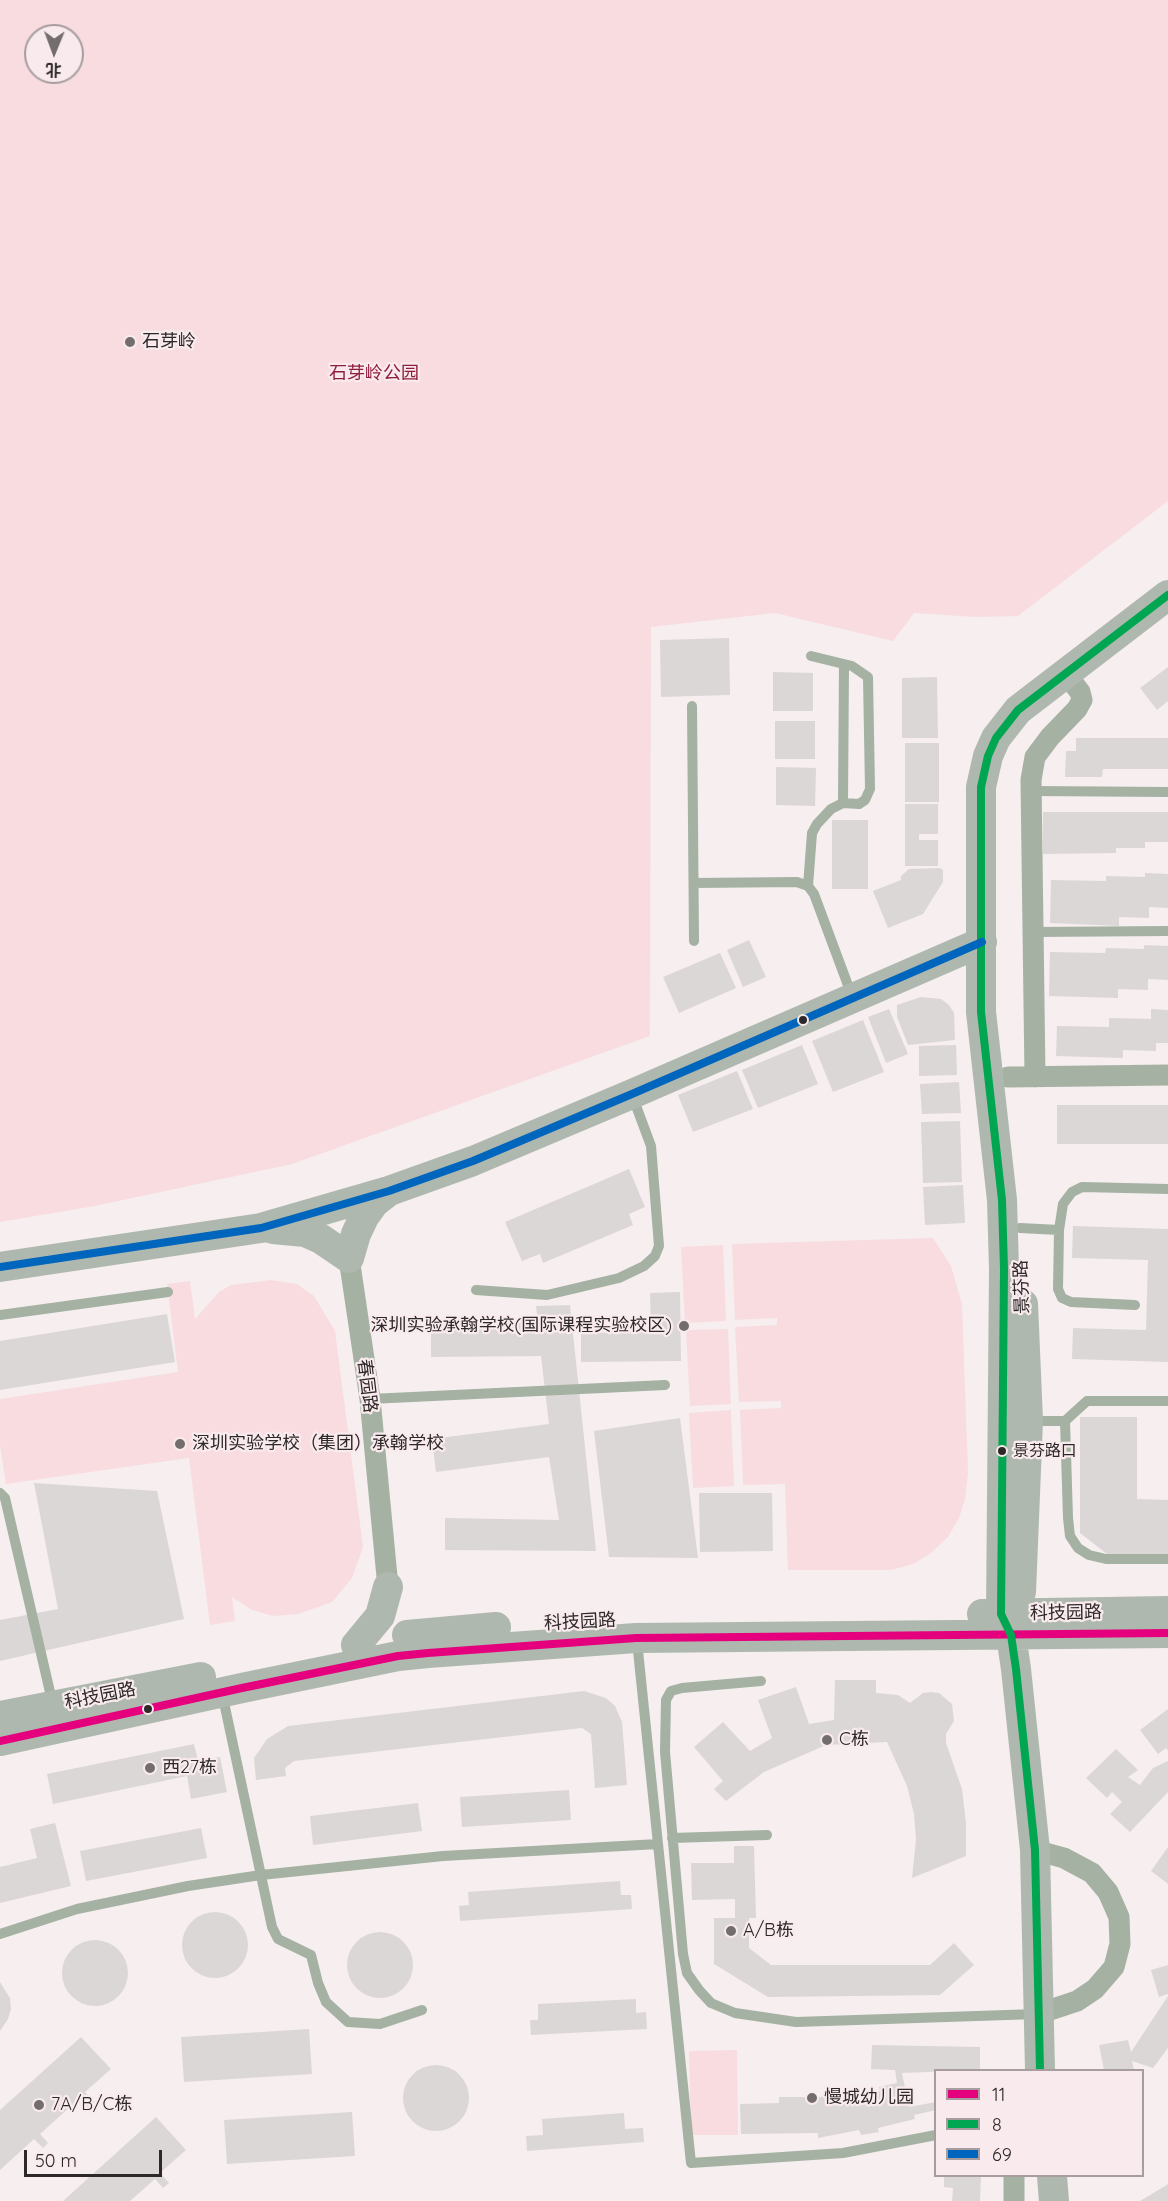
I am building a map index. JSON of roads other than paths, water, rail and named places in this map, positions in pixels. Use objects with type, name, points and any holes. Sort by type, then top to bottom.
[{"type":"street","name":"景芬路","points":[[1040,2069],[1035,1850],[1011,1621],[1002,1200],[981,1012],[981,788],[988,756],[996,738],[1012,717],[1168,595]]},
{"type":"street","points":[[1066,674],[1080,692],[1082,700],[1077,710],[1050,736],[1035,758],[1031,791],[1034,932],[1021,1077],[1168,1075]]},
{"type":"street","name":"景芬路","points":[[981,942],[999,988],[1021,1077],[1020,1228],[1028,1421],[1011,1621]]},
{"type":"street","points":[[1,1265],[261,1228],[389,1191],[473,1161],[981,942]]},
{"type":"street","name":"春园路","points":[[356,1645],[380,1616],[388,1587],[370,1399],[350,1258],[356,1234],[364,1216],[374,1203],[389,1191]]},
{"type":"street","points":[[261,1228],[305,1232],[321,1239],[350,1258]]},
{"type":"street","points":[[388,1587],[406,1612],[430,1631]]},
{"type":"street","name":"科技园路","points":[[0,1741],[398,1656],[523,1644],[1011,1621],[1168,1611]]},
{"type":"street","name":"科技园路","points":[[0,1716],[430,1631],[634,1619],[1011,1621],[1168,1633]]},
{"type":"street","points":[[1035,1850],[1064,1858],[1092,1874],[1108,1892],[1119,1917],[1120,1944],[1114,1967],[1095,1989],[1077,2001],[1038,2014]]},
{"type":"street","points":[[1014,2177],[1014,2201]]},
{"type":"street","points":[[1052,2177],[1054,2201]]},
{"type":"lane","points":[[808,886],[812,833],[831,809],[843,803],[859,804],[865,800],[870,789],[868,677],[862,671],[844,664],[811,656]]},
{"type":"lane","points":[[843,803],[844,664]]},
{"type":"lane","points":[[692,706],[694,941]]},
{"type":"lane","points":[[1031,791],[1168,792]]},
{"type":"lane","points":[[694,883],[797,882],[808,886],[814,894],[853,999]]},
{"type":"lane","points":[[1034,932],[1168,931]]},
{"type":"lane","points":[[476,1290],[547,1295],[619,1278],[644,1266],[655,1256],[659,1246],[651,1146],[632,1094]]},
{"type":"lane","points":[[1135,1305],[1071,1302],[1062,1298],[1058,1289],[1059,1230],[1063,1204],[1072,1192],[1082,1187],[1168,1189]]},
{"type":"lane","points":[[1020,1228],[1059,1230]]},
{"type":"lane","points":[[0,1315],[168,1292]]},
{"type":"lane","points":[[370,1399],[665,1385]]},
{"type":"lane","points":[[1028,1421],[1065,1421],[1087,1401],[1168,1401]]},
{"type":"lane","points":[[1065,1421],[1068,1518],[1070,1536],[1078,1548],[1089,1555],[1106,1559],[1168,1559]]},
{"type":"lane","points":[[0,1493],[5,1498],[53,1706]]},
{"type":"lane","points":[[636,1638],[691,2163],[843,2153],[934,2135]]},
{"type":"lane","points":[[761,1681],[682,1688],[671,1691],[666,1700],[665,1752],[687,1973],[711,2003],[735,2013],[796,2022],[1038,2014]]},
{"type":"lane","points":[[222,1693],[272,1927],[278,1939],[310,1955],[318,1983],[335,2012],[348,2022],[380,2024],[422,2010]]},
{"type":"lane","points":[[672,1838],[767,1835]]},
{"type":"lane","points":[[0,1934],[77,1909],[188,1886],[261,1875],[443,1856],[658,1844]]},
{"type":"place","name":"石芽岭","points":[[130,342]]},
{"type":"place","name":"深圳实验承翰学校(国际课程实验校区)","points":[[684,1326]]},
{"type":"place","name":"深圳实验学校（集团）承翰学校","points":[[180,1444]]},
{"type":"place","name":"景芬路口","points":[[1002,1451]]},
{"type":"place","name":"C栋","points":[[827,1740]]},
{"type":"place","name":"西27栋","points":[[150,1768]]},
{"type":"place","name":"A/B栋","points":[[731,1931]]},
{"type":"place","name":"慢城幼儿园","points":[[812,2098]]},
{"type":"place","name":"7A/B/C栋","points":[[39,2105]]},
{"type":"park label","name":"石芽岭公园","points":[[374,374]]}]
